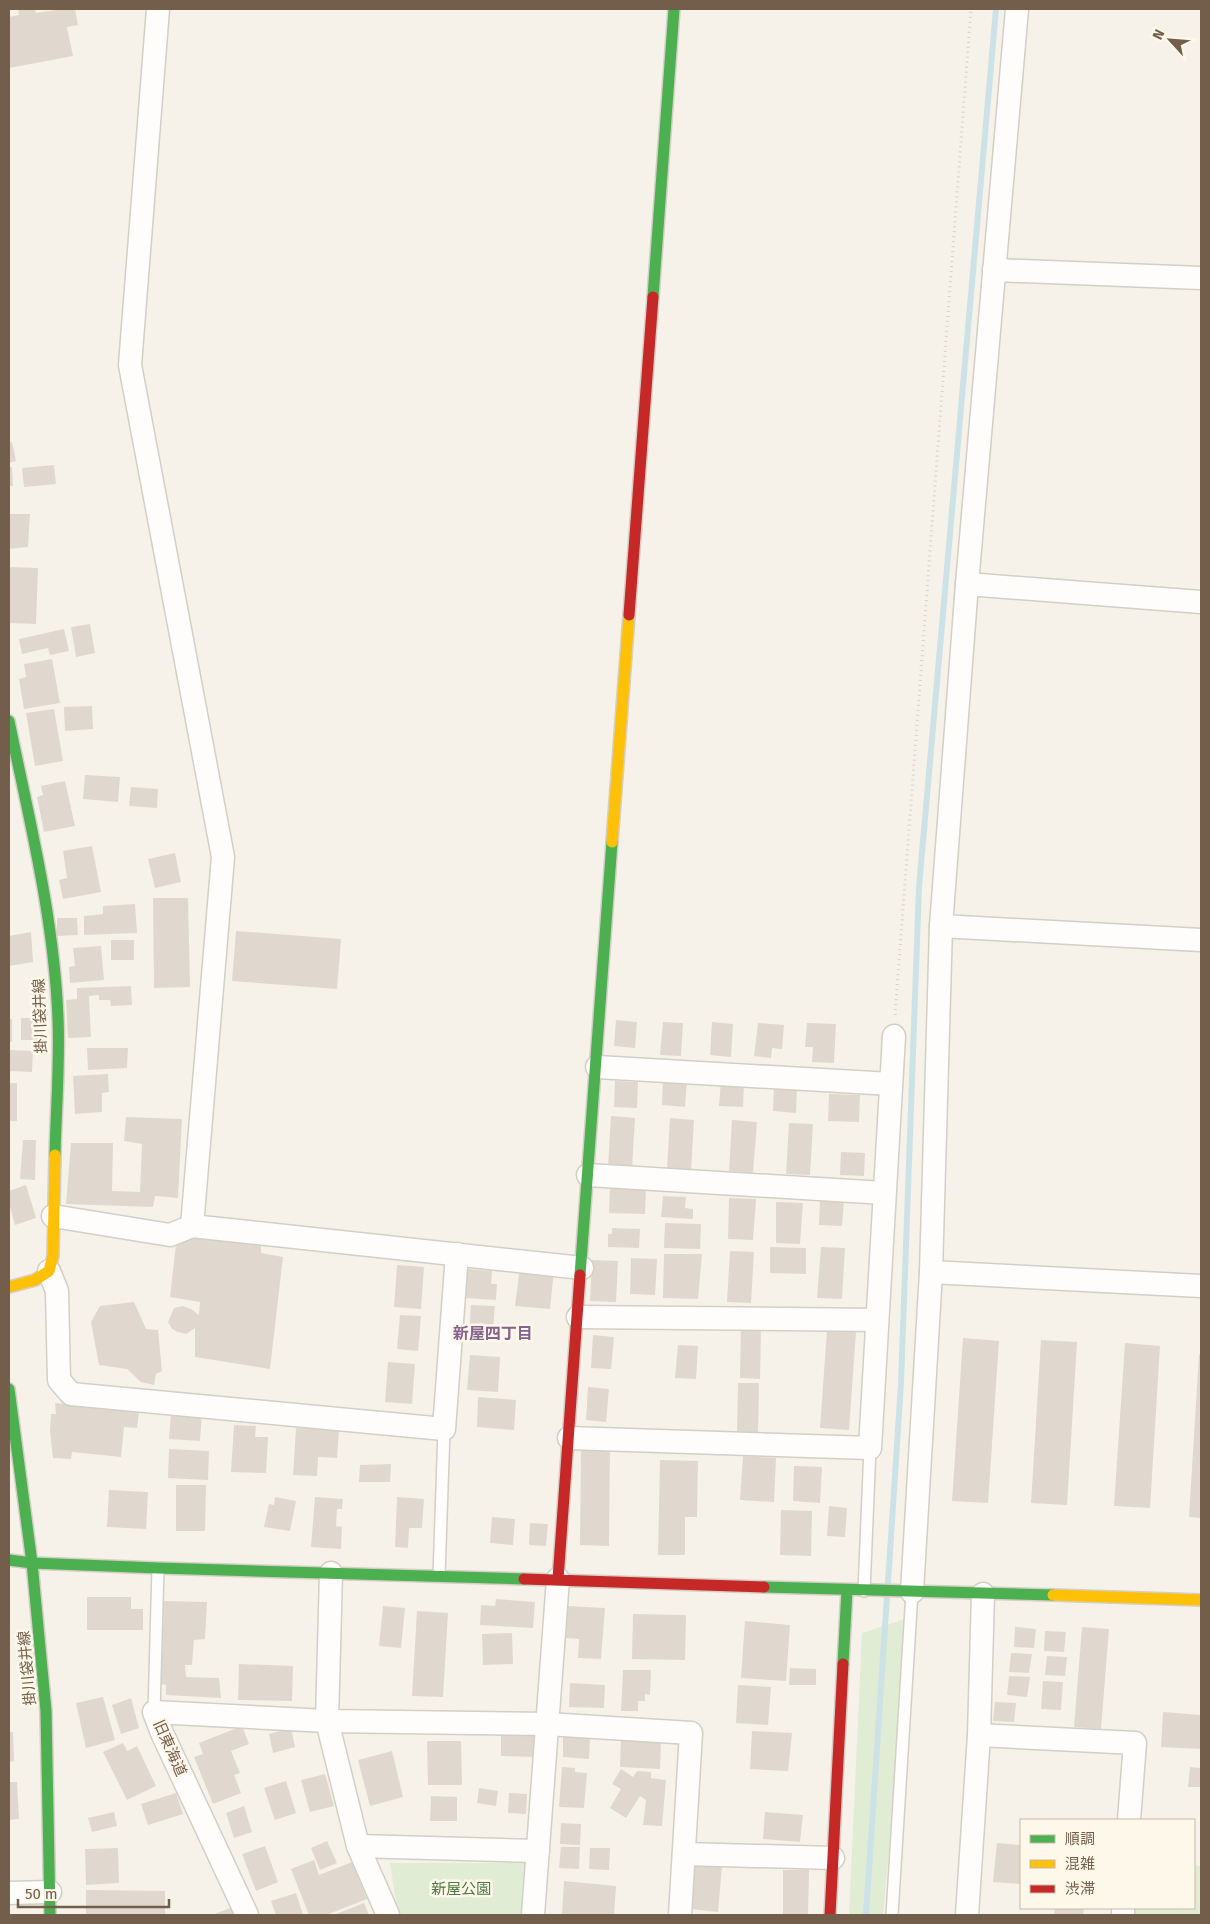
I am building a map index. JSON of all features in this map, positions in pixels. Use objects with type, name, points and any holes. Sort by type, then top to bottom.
[{"type":"street","points":[[158,9],[130,365],[223,857],[192,1226]]},
{"type":"street","points":[[533,1915],[674,9]]},
{"type":"street","points":[[907,1592],[931,1272],[941,926],[967,584],[1017,9]]},
{"type":"street","points":[[994,270],[1201,278]]},
{"type":"street","points":[[967,584],[1201,602]]},
{"type":"street","name":"掛川袋井線","points":[[9,721],[43,886],[52,950],[58,1018],[53,1256],[49,1271]]},
{"type":"street","points":[[941,926],[1201,940]]},
{"type":"street","points":[[569,1438],[870,1448],[894,1036]]},
{"type":"street","points":[[596,1068],[891,1084]]},
{"type":"street","points":[[588,1175],[884,1193]]},
{"type":"street","points":[[53,1216],[170,1236],[192,1226],[582,1268]]},
{"type":"street","points":[[9,1287],[35,1280],[49,1271],[57,1291],[59,1380],[70,1394],[444,1428],[456,1254]]},
{"type":"street","points":[[931,1272],[1201,1286]]},
{"type":"street","points":[[578,1317],[877,1320]]},
{"type":"street","name":"掛川袋井線","points":[[9,1389],[32,1563],[46,1711],[50,1915]]},
{"type":"street","points":[[9,1560],[32,1563],[158,1568],[1201,1600]]},
{"type":"street","points":[[331,1573],[327,1721],[358,1846],[388,1915]]},
{"type":"street","points":[[830,1915],[847,1590]]},
{"type":"street","points":[[967,1915],[979,1735],[983,1594]]},
{"type":"street","points":[[154,1712],[327,1721],[547,1724],[691,1733],[680,1915]]},
{"type":"street","name":"旧東海道","points":[[154,1712],[247,1915]]},
{"type":"street","points":[[979,1735],[1135,1743],[1130,1819]]},
{"type":"street","points":[[358,1846],[538,1851]]},
{"type":"street","points":[[684,1854],[833,1858]]},
{"type":"street","points":[[9,1893],[50,1892]]},
{"type":"lane","points":[[439,1576],[444,1428]]},
{"type":"lane","points":[[868,1591],[870,1448]]},
{"type":"lane","name":"旧東海道","points":[[154,1712],[158,1568]]},
{"type":"lane","points":[[892,1915],[907,1592]]},
{"type":"path","points":[[894,1036],[971,9]]},
{"type":"green space","points":[[905,1619],[909,1633],[883,1915],[849,1915],[862,1633]]},
{"type":"green space","name":"新屋公園","points":[[390,1863],[529,1863],[526,1915],[398,1915]]},
{"type":"green space","points":[[1195,1866],[1201,1866],[1201,1915],[1123,1915],[1123,1909],[1195,1909]]},
{"type":"building","points":[[18,9],[35,9],[36,13],[75,9],[78,25],[67,27],[73,56],[9,68],[9,17],[19,15]]},
{"type":"building","points":[[12,442],[16,461],[9,463],[9,443]]},
{"type":"building","points":[[54,465],[56,484],[24,487],[22,468]]},
{"type":"building","points":[[9,467],[12,467],[13,486],[9,486]]},
{"type":"building","points":[[9,514],[30,514],[28,547],[9,549]]},
{"type":"building","points":[[9,567],[38,568],[36,624],[9,623]]},
{"type":"building","points":[[90,624],[95,653],[76,657],[71,627]]},
{"type":"building","points":[[64,629],[69,651],[50,655],[48,648],[22,654],[19,639]]},
{"type":"building","points":[[52,659],[60,703],[24,709],[19,679],[26,677],[24,664]]},
{"type":"building","points":[[92,706],[93,729],[65,731],[64,707]]},
{"type":"building","points":[[54,709],[63,761],[35,766],[26,713]]},
{"type":"building","points":[[85,775],[120,777],[118,802],[83,799]]},
{"type":"building","points":[[65,781],[75,826],[44,832],[37,797],[43,795],[41,786]]},
{"type":"building","points":[[131,787],[158,789],[157,808],[129,806]]},
{"type":"building","points":[[92,846],[101,892],[63,899],[59,880],[67,878],[63,851]]},
{"type":"building","points":[[175,853],[181,882],[155,888],[148,859]]},
{"type":"building","points":[[153,898],[188,898],[190,987],[154,988]]},
{"type":"building","points":[[135,904],[137,933],[84,935],[84,916],[103,914],[103,906]]},
{"type":"building","points":[[57,918],[77,918],[78,935],[57,936]]},
{"type":"building","points":[[236,931],[341,939],[337,989],[232,981]]},
{"type":"building","points":[[31,932],[33,962],[9,966],[9,936]]},
{"type":"building","points":[[111,940],[134,940],[134,960],[111,960]]},
{"type":"building","points":[[101,946],[104,980],[70,983],[69,967],[75,966],[73,948]]},
{"type":"building","points":[[131,986],[132,1005],[111,1006],[110,1000],[99,1000],[99,995],[89,996],[91,1037],[68,1038],[66,1000],[77,999],[77,988]]},
{"type":"building","points":[[21,1018],[39,1018],[40,1040],[21,1040]]},
{"type":"building","points":[[9,1019],[12,1019],[12,1042],[9,1042]]},
{"type":"building","points":[[616,1020],[637,1022],[635,1048],[614,1046]]},
{"type":"building","points":[[663,1022],[683,1023],[681,1056],[660,1055]]},
{"type":"building","points":[[712,1022],[733,1024],[731,1057],[710,1055]]},
{"type":"building","points":[[758,1023],[784,1025],[782,1049],[772,1048],[771,1058],[754,1056]]},
{"type":"building","points":[[807,1023],[836,1024],[834,1063],[812,1062],[813,1047],[805,1047]]},
{"type":"building","points":[[87,1048],[128,1048],[127,1068],[88,1070]]},
{"type":"building","points":[[9,1050],[33,1051],[32,1072],[9,1071]]},
{"type":"building","points":[[108,1074],[109,1092],[102,1093],[102,1112],[75,1114],[73,1076]]},
{"type":"building","points":[[663,1079],[687,1081],[685,1107],[662,1105]]},
{"type":"building","points":[[721,1080],[744,1082],[743,1107],[719,1106]]},
{"type":"building","points":[[615,1081],[638,1082],[637,1108],[614,1107]]},
{"type":"building","points":[[9,1083],[17,1083],[17,1121],[9,1121]]},
{"type":"building","points":[[774,1085],[797,1087],[796,1113],[773,1111]]},
{"type":"building","points":[[829,1094],[860,1095],[859,1122],[828,1121]]},
{"type":"building","points":[[611,1116],[635,1118],[632,1169],[608,1167]]},
{"type":"building","points":[[126,1117],[182,1119],[178,1198],[155,1196],[153,1207],[66,1204],[71,1143],[113,1143],[112,1191],[140,1192],[142,1144],[124,1141]]},
{"type":"building","points":[[670,1118],[694,1120],[691,1171],[667,1169]]},
{"type":"building","points":[[732,1120],[757,1122],[753,1173],[729,1171]]},
{"type":"building","points":[[789,1123],[813,1124],[810,1175],[786,1174]]},
{"type":"building","points":[[23,1140],[36,1140],[35,1180],[20,1179]]},
{"type":"building","points":[[841,1152],[865,1153],[864,1176],[840,1175]]},
{"type":"building","points":[[26,1185],[36,1218],[15,1225],[9,1203],[9,1191]]},
{"type":"building","points":[[610,1187],[646,1188],[645,1214],[609,1213]]},
{"type":"building","points":[[663,1196],[686,1197],[685,1208],[693,1209],[693,1219],[661,1217]]},
{"type":"building","points":[[729,1198],[756,1199],[753,1240],[728,1239]]},
{"type":"building","points":[[820,1199],[844,1200],[842,1226],[819,1225]]},
{"type":"building","points":[[776,1202],[803,1203],[800,1244],[776,1243]]},
{"type":"building","points":[[665,1223],[701,1224],[700,1249],[664,1248]]},
{"type":"building","points":[[612,1228],[640,1229],[639,1248],[608,1247],[608,1234],[612,1234]]},
{"type":"building","points":[[194,1235],[261,1243],[261,1253],[283,1257],[270,1369],[195,1357],[195,1328],[186,1334],[172,1329],[168,1322],[174,1308],[183,1306],[199,1315],[200,1302],[170,1297],[176,1244]]},
{"type":"building","points":[[770,1247],[806,1248],[806,1274],[770,1273]]},
{"type":"building","points":[[821,1247],[845,1248],[842,1299],[817,1298]]},
{"type":"building","points":[[730,1251],[754,1252],[751,1303],[727,1302]]},
{"type":"building","points":[[664,1254],[702,1254],[698,1299],[663,1298]]},
{"type":"building","points":[[631,1258],[657,1259],[655,1295],[630,1294]]},
{"type":"building","points":[[592,1260],[618,1261],[616,1302],[590,1301]]},
{"type":"building","points":[[397,1265],[424,1267],[421,1309],[394,1307]]},
{"type":"building","points":[[520,1267],[554,1270],[550,1309],[515,1306]]},
{"type":"building","points":[[467,1269],[492,1271],[491,1284],[497,1284],[496,1300],[465,1298]]},
{"type":"building","points":[[134,1302],[146,1329],[158,1330],[162,1371],[156,1374],[154,1385],[141,1382],[127,1369],[99,1365],[91,1322],[100,1306]]},
{"type":"building","points":[[471,1305],[495,1306],[492,1341],[469,1339]]},
{"type":"building","points":[[400,1315],[421,1316],[418,1351],[397,1349]]},
{"type":"building","points":[[741,1325],[761,1326],[760,1379],[740,1378]]},
{"type":"building","points":[[827,1330],[856,1332],[849,1430],[820,1428]]},
{"type":"building","points":[[593,1335],[614,1337],[611,1369],[591,1368]]},
{"type":"building","points":[[963,1338],[999,1341],[988,1503],[952,1501]]},
{"type":"building","points":[[1041,1340],[1077,1342],[1067,1505],[1031,1503]]},
{"type":"building","points":[[1125,1343],[1160,1346],[1150,1508],[1114,1506]]},
{"type":"building","points":[[678,1345],[698,1346],[696,1379],[675,1378]]},
{"type":"building","points":[[1199,1354],[1201,1355],[1201,1518],[1189,1517]]},
{"type":"building","points":[[470,1355],[500,1357],[498,1392],[467,1390]]},
{"type":"building","points":[[388,1362],[415,1364],[412,1404],[385,1402]]},
{"type":"building","points":[[738,1383],[759,1383],[758,1436],[737,1436]]},
{"type":"building","points":[[588,1387],[609,1389],[606,1422],[586,1420]]},
{"type":"building","points":[[478,1397],[516,1400],[514,1430],[477,1427]]},
{"type":"building","points":[[55,1403],[139,1412],[137,1428],[124,1427],[121,1457],[72,1452],[71,1459],[53,1458],[50,1431],[51,1414],[56,1414]]},
{"type":"building","points":[[171,1412],[202,1413],[200,1441],[169,1439]]},
{"type":"building","points":[[234,1425],[256,1426],[255,1437],[268,1437],[266,1473],[231,1472]]},
{"type":"building","points":[[296,1428],[339,1430],[337,1458],[318,1457],[317,1476],[293,1475]]},
{"type":"building","points":[[581,1448],[610,1448],[609,1546],[580,1545]]},
{"type":"building","points":[[169,1449],[209,1451],[208,1480],[168,1478]]},
{"type":"building","points":[[743,1456],[776,1458],[774,1502],[740,1500]]},
{"type":"building","points":[[660,1460],[698,1461],[697,1517],[685,1517],[685,1555],[658,1555]]},
{"type":"building","points":[[391,1464],[390,1482],[359,1482],[360,1465]]},
{"type":"building","points":[[794,1466],[822,1467],[820,1503],[793,1501]]},
{"type":"building","points":[[176,1485],[206,1485],[205,1531],[176,1531]]},
{"type":"building","points":[[109,1490],[148,1492],[146,1529],[107,1527]]},
{"type":"building","points":[[275,1497],[296,1501],[290,1531],[264,1527],[269,1504],[274,1505]]},
{"type":"building","points":[[315,1497],[343,1499],[342,1509],[337,1509],[336,1526],[342,1527],[341,1549],[311,1547]]},
{"type":"building","points":[[397,1497],[424,1499],[422,1528],[409,1528],[408,1548],[395,1547]]},
{"type":"building","points":[[829,1506],[847,1508],[845,1537],[827,1536]]},
{"type":"building","points":[[781,1510],[812,1511],[811,1556],[780,1555]]},
{"type":"building","points":[[492,1517],[515,1519],[513,1545],[490,1543]]},
{"type":"building","points":[[530,1523],[548,1524],[546,1546],[529,1545]]},
{"type":"building","points":[[87,1597],[131,1597],[131,1609],[143,1609],[143,1630],[87,1630]]},
{"type":"building","points":[[496,1599],[535,1602],[533,1628],[480,1625],[481,1605],[495,1606]]},
{"type":"building","points":[[164,1601],[207,1602],[205,1639],[194,1640],[192,1665],[185,1665],[186,1677],[219,1678],[221,1698],[166,1695],[166,1685],[161,1684]]},
{"type":"building","points":[[383,1606],[405,1608],[401,1648],[379,1646]]},
{"type":"building","points":[[568,1606],[605,1608],[601,1659],[578,1658],[579,1639],[566,1638]]},
{"type":"building","points":[[417,1611],[448,1613],[443,1697],[412,1696]]},
{"type":"building","points":[[633,1614],[686,1615],[685,1660],[632,1659]]},
{"type":"building","points":[[745,1621],[790,1625],[786,1681],[741,1678]]},
{"type":"building","points":[[1015,1627],[1036,1629],[1034,1648],[1014,1647]]},
{"type":"building","points":[[1082,1627],[1109,1629],[1101,1729],[1074,1727]]},
{"type":"building","points":[[1045,1631],[1066,1632],[1064,1652],[1044,1651]]},
{"type":"building","points":[[512,1633],[513,1664],[483,1665],[482,1634]]},
{"type":"building","points":[[1011,1653],[1032,1654],[1029,1673],[1009,1672]]},
{"type":"building","points":[[1047,1656],[1067,1657],[1065,1676],[1045,1675]]},
{"type":"building","points":[[239,1664],[293,1666],[292,1701],[238,1700]]},
{"type":"building","points":[[790,1668],[816,1669],[816,1685],[789,1685]]},
{"type":"building","points":[[623,1670],[651,1670],[650,1695],[645,1694],[645,1701],[638,1701],[638,1711],[621,1711]]},
{"type":"building","points":[[1009,1676],[1030,1677],[1027,1697],[1007,1695]]},
{"type":"building","points":[[1043,1681],[1063,1682],[1061,1710],[1041,1709]]},
{"type":"building","points":[[570,1683],[605,1685],[604,1708],[569,1707]]},
{"type":"building","points":[[738,1685],[771,1687],[768,1725],[736,1723]]},
{"type":"building","points":[[103,1697],[115,1740],[86,1748],[76,1703]]},
{"type":"building","points":[[131,1698],[139,1728],[121,1734],[112,1705]]},
{"type":"building","points":[[995,1702],[1016,1703],[1014,1722],[993,1721]]},
{"type":"building","points":[[1163,1712],[1201,1715],[1201,1749],[1161,1747]]},
{"type":"building","points":[[242,1726],[249,1744],[231,1751],[240,1773],[234,1775],[241,1793],[213,1804],[194,1757],[203,1754],[199,1743]]},
{"type":"building","points":[[291,1728],[295,1747],[273,1753],[269,1734]]},
{"type":"building","points":[[501,1731],[535,1731],[535,1757],[501,1756]]},
{"type":"building","points":[[752,1731],[792,1733],[788,1771],[750,1769]]},
{"type":"building","points":[[9,1732],[13,1732],[14,1761],[9,1762]]},
{"type":"building","points":[[563,1736],[590,1737],[589,1759],[563,1757]]},
{"type":"building","points":[[621,1738],[661,1740],[660,1769],[620,1767]]},
{"type":"building","points":[[427,1741],[461,1741],[462,1785],[428,1785]]},
{"type":"building","points":[[123,1743],[127,1751],[137,1746],[156,1786],[127,1800],[103,1752]]},
{"type":"building","points":[[392,1751],[403,1797],[370,1806],[358,1760]]},
{"type":"building","points":[[562,1767],[575,1768],[575,1772],[587,1773],[584,1808],[559,1807]]},
{"type":"building","points":[[1190,1767],[1201,1768],[1201,1787],[1188,1787]]},
{"type":"building","points":[[621,1769],[633,1777],[637,1771],[651,1772],[651,1778],[666,1780],[662,1826],[643,1825],[646,1800],[640,1796],[626,1818],[610,1808],[621,1789],[612,1784]]},
{"type":"building","points":[[325,1774],[334,1806],[310,1812],[301,1780]]},
{"type":"building","points":[[286,1781],[296,1813],[275,1820],[264,1788]]},
{"type":"building","points":[[9,1782],[17,1782],[19,1819],[9,1820]]},
{"type":"building","points":[[479,1788],[498,1791],[496,1806],[477,1803]]},
{"type":"building","points":[[176,1793],[183,1814],[148,1825],[141,1804]]},
{"type":"building","points":[[509,1793],[527,1794],[526,1814],[508,1813]]},
{"type":"building","points":[[431,1796],[457,1797],[457,1821],[430,1821]]},
{"type":"building","points":[[244,1806],[252,1832],[234,1838],[226,1813]]},
{"type":"building","points":[[114,1812],[117,1826],[92,1832],[88,1818]]},
{"type":"building","points":[[765,1812],[803,1815],[800,1842],[763,1839]]},
{"type":"building","points":[[561,1823],[581,1824],[580,1845],[560,1844]]},
{"type":"building","points":[[327,1841],[337,1863],[320,1870],[311,1848]]},
{"type":"building","points":[[997,1843],[1020,1845],[1020,1884],[993,1882]]},
{"type":"building","points":[[265,1846],[278,1882],[256,1891],[242,1854]]},
{"type":"building","points":[[561,1847],[580,1847],[579,1869],[559,1868]]},
{"type":"building","points":[[118,1848],[119,1883],[86,1885],[85,1849]]},
{"type":"building","points":[[590,1848],[610,1848],[609,1870],[589,1869]]},
{"type":"building","points":[[314,1860],[319,1875],[352,1862],[367,1899],[326,1915],[309,1915],[291,1869]]},
{"type":"building","points":[[694,1863],[722,1866],[718,1912],[690,1909]]},
{"type":"building","points":[[783,1870],[809,1870],[808,1915],[783,1915]]},
{"type":"building","points":[[564,1881],[616,1886],[614,1915],[562,1915]]},
{"type":"building","points":[[86,1890],[165,1891],[165,1915],[86,1915]]},
{"type":"building","points":[[296,1893],[303,1915],[276,1915],[271,1901]]},
{"type":"building","points":[[364,1903],[369,1915],[334,1915]]},
{"type":"building","points":[[233,1907],[237,1915],[212,1915]]},
{"type":"building","points":[[1055,1909],[1084,1909],[1083,1915],[1054,1915]]},
{"type":"waterway","points":[[888,1583],[901,1383],[919,887],[996,9]]},
{"type":"waterway","points":[[866,1915],[887,1596]]},
{"type":"traffic: fast","points":[[653,297],[674,9]]},
{"type":"traffic: fast","points":[[9,721],[40,868],[56,980],[59,1052],[55,1155]]},
{"type":"traffic: fast","points":[[580,1275],[612,842]]},
{"type":"traffic: fast","points":[[9,1389],[32,1563],[46,1711],[50,1915]]},
{"type":"traffic: fast","points":[[9,1560],[32,1563],[158,1568],[524,1579]]},
{"type":"traffic: fast","points":[[764,1587],[1053,1595]]},
{"type":"traffic: fast","points":[[843,1664],[847,1590]]},
{"type":"traffic: slow","points":[[612,842],[629,615]]},
{"type":"traffic: slow","points":[[9,1287],[35,1280],[49,1271],[53,1256],[55,1155]]},
{"type":"traffic: slow","points":[[1053,1595],[1201,1600]]},
{"type":"traffic: jam","points":[[629,615],[653,297]]},
{"type":"traffic: jam","points":[[558,1579],[580,1275]]},
{"type":"traffic: jam","points":[[524,1579],[764,1587]]},
{"type":"traffic: jam","points":[[830,1915],[843,1664]]},
{"type":"district","name":"新屋四丁目","points":[[493,1333]]}]
